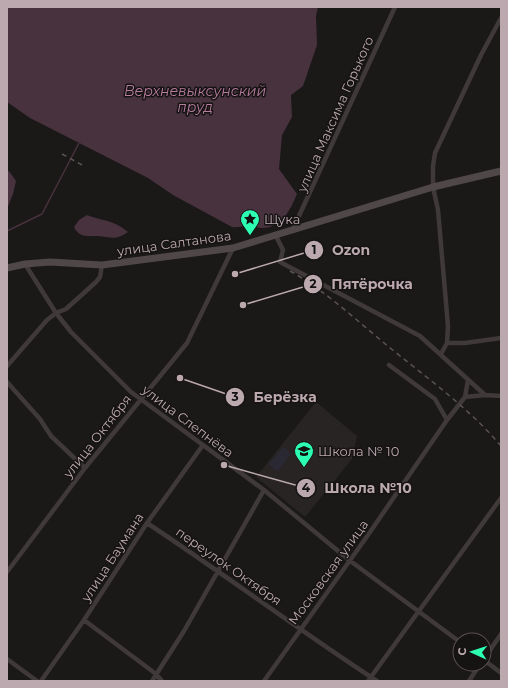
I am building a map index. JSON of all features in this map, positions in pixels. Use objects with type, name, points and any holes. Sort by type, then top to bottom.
[{"type":"main road","name":"улица Салтанова","points":[[8,267],[50,262],[102,265],[233,248],[433,187],[501,171]]},
{"type":"street","name":"улица Максима Горького","points":[[293,229],[395,7]]},
{"type":"street","points":[[442,354],[448,343],[448,326],[438,210],[433,187],[435,153],[481,55],[501,18]]},
{"type":"street","points":[[276,236],[283,250],[280,262],[420,336],[442,354],[485,395]]},
{"type":"street","name":"улица Октября","points":[[7,572],[85,468],[187,343],[233,248]]},
{"type":"street","name":"улица Слепнёва","points":[[25,264],[56,313],[89,351],[140,399],[264,490],[349,560],[452,636]]},
{"type":"street","points":[[7,366],[38,330],[56,313],[66,309],[96,282],[100,277],[102,265]]},
{"type":"street","points":[[448,343],[465,344],[501,338]]},
{"type":"street","points":[[389,365],[435,399],[447,420]]},
{"type":"street","points":[[468,380],[466,397],[485,395],[501,396]]},
{"type":"street","points":[[7,382],[40,419],[51,436],[85,468]]},
{"type":"street","name":"Московская улица","points":[[264,681],[447,420],[466,397]]},
{"type":"street","name":"улица Баумана","points":[[41,681],[84,620],[147,523],[203,445]]},
{"type":"street","points":[[152,681],[219,570],[264,490]]},
{"type":"street","points":[[370,679],[501,498]]},
{"type":"street","name":"переулок Октября","points":[[147,523],[219,570],[300,630],[370,679],[377,681]]},
{"type":"street","points":[[84,620],[156,674],[162,681]]},
{"type":"street","points":[[492,647],[501,634]]},
{"type":"street","points":[[7,659],[37,681]]},
{"type":"street","points":[[492,666],[501,673]]},
{"type":"street","points":[[469,681],[475,672]]},
{"type":"shaded area","name":"Школа № 10","points":[[316,402],[357,436],[352,459],[305,517],[256,477]]},
{"type":"shaded area","points":[[284,447],[291,454],[278,471],[269,464]]},
{"type":"water","name":"Верхневыксунский пруд","points":[[7,7],[318,7],[316,16],[317,45],[303,86],[291,95],[292,117],[282,135],[279,169],[297,194],[288,212],[280,222],[268,227],[260,228],[248,225],[232,227],[173,195],[148,178],[30,118],[7,102]]},
{"type":"water","points":[[9,171],[16,181],[7,209],[7,172]]},
{"type":"water","points":[[87,215],[113,223],[128,232],[120,237],[113,238],[81,235],[74,227],[79,220]]},
{"type":"waterway","points":[[7,231],[42,214],[79,143]]},
{"type":"railway","points":[[62,154],[82,165]]},
{"type":"railway","points":[[290,271],[329,297],[462,406],[501,446]]},
{"type":"place","name":"Щука","points":[[250,236]]},
{"type":"place","name":"Ozon","points":[[235,274]]},
{"type":"place","name":"Пятёрочка","points":[[243,305]]},
{"type":"place","name":"Берёзка","points":[[180,378]]},
{"type":"place","name":"Школа №10","points":[[224,465]]},
{"type":"place","name":"Школа № 10","points":[[304,468]]}]
